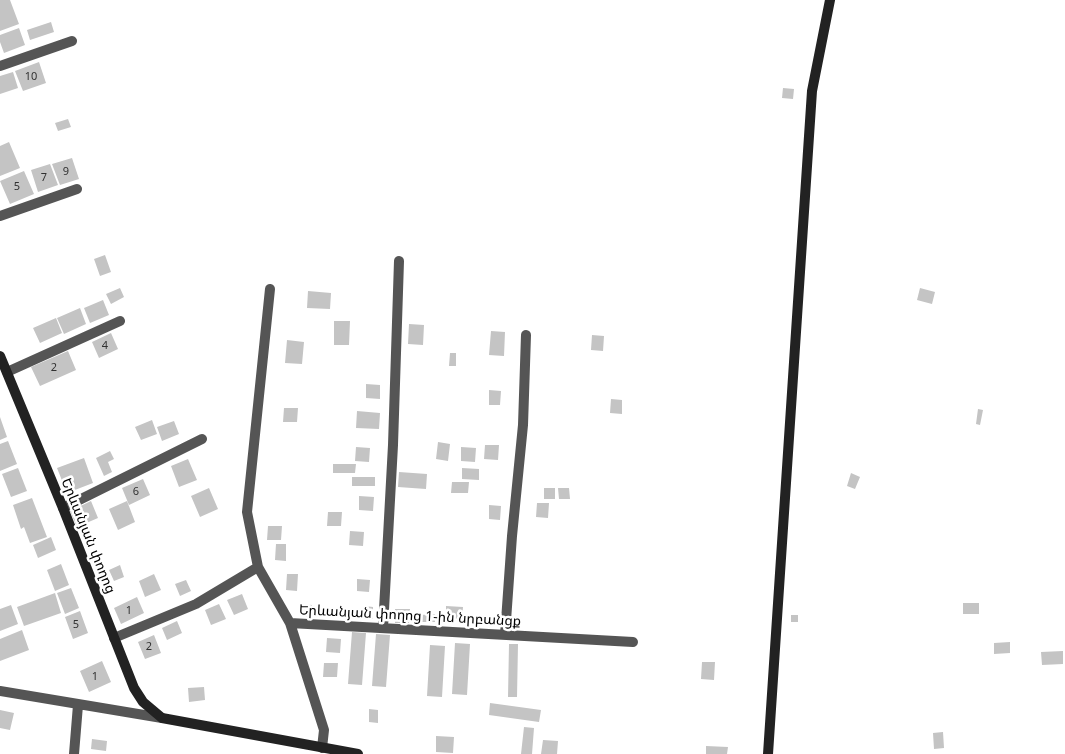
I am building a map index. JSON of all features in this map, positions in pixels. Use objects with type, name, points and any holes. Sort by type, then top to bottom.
[{"type":"main road","points":[[768,754],[812,91],[830,0]]},
{"type":"main road","name":"Երևանյան փողոց","points":[[0,356],[63,508],[134,688],[144,702],[162,718]]},
{"type":"main road","points":[[162,718],[358,754]]},
{"type":"street","points":[[0,66],[72,41]]},
{"type":"street","points":[[0,216],[77,189]]},
{"type":"street","points":[[383,628],[393,444],[399,261]]},
{"type":"street","name":"Երևանյան փողոց 1-ին նրբանցք","points":[[270,289],[247,512],[258,567],[290,623],[633,642]]},
{"type":"street","points":[[7,372],[120,321]]},
{"type":"street","points":[[505,636],[512,536],[523,425],[526,336]]},
{"type":"street","points":[[63,508],[202,439]]},
{"type":"street","points":[[114,638],[196,604],[258,567]]},
{"type":"street","points":[[290,623],[324,730],[322,748]]},
{"type":"street","points":[[0,691],[162,718]]},
{"type":"street","points":[[74,754],[78,704]]},
{"type":"building","points":[[0,0],[10,0],[19,24],[0,31]]},
{"type":"building","points":[[51,22],[54,32],[30,40],[27,30]]},
{"type":"building","points":[[19,28],[25,45],[4,53],[0,42],[0,35]]},
{"type":"building","points":[[39,62],[46,83],[23,91],[15,71]]},
{"type":"building","points":[[13,72],[18,88],[0,94],[0,76]]},
{"type":"building","points":[[783,88],[794,89],[793,99],[782,98]]},
{"type":"building","points":[[68,119],[71,127],[58,131],[55,123]]},
{"type":"building","points":[[9,142],[20,168],[0,176],[0,146]]},
{"type":"building","points":[[72,158],[79,179],[60,185],[52,164]]},
{"type":"building","points":[[50,164],[58,185],[38,192],[31,170]]},
{"type":"building","points":[[24,171],[34,194],[10,204],[0,181]]},
{"type":"building","points":[[105,255],[111,272],[100,276],[94,259]]},
{"type":"building","points":[[120,288],[124,297],[111,304],[106,294]]},
{"type":"building","points":[[920,288],[935,292],[932,304],[917,300]]},
{"type":"building","points":[[308,291],[331,293],[330,309],[307,308]]},
{"type":"building","points":[[103,300],[109,315],[90,323],[84,308]]},
{"type":"building","points":[[80,308],[86,324],[64,334],[57,318]]},
{"type":"building","points":[[56,318],[62,333],[40,343],[33,328]]},
{"type":"building","points":[[334,321],[350,321],[349,345],[334,345]]},
{"type":"building","points":[[409,324],[424,325],[423,345],[408,344]]},
{"type":"building","points":[[491,331],[505,332],[504,356],[489,355]]},
{"type":"building","points":[[111,333],[118,349],[99,358],[92,342]]},
{"type":"building","points":[[592,335],[604,336],[603,351],[591,350]]},
{"type":"building","points":[[287,340],[304,342],[302,364],[285,363]]},
{"type":"building","points":[[68,351],[76,370],[40,386],[31,367]]},
{"type":"building","points":[[450,353],[456,353],[456,366],[449,366]]},
{"type":"building","points":[[366,384],[380,385],[380,399],[366,398]]},
{"type":"building","points":[[489,390],[501,391],[500,405],[489,405]]},
{"type":"building","points":[[611,399],[622,400],[622,414],[610,413]]},
{"type":"building","points":[[284,408],[298,408],[297,422],[283,422]]},
{"type":"building","points":[[978,409],[983,410],[980,425],[976,424]]},
{"type":"building","points":[[357,411],[380,413],[379,429],[356,428]]},
{"type":"building","points":[[0,417],[7,437],[0,440]]},
{"type":"building","points":[[152,420],[157,434],[141,440],[135,427]]},
{"type":"building","points":[[174,421],[179,434],[162,441],[157,427]]},
{"type":"building","points":[[8,441],[17,464],[0,471],[0,444]]},
{"type":"building","points":[[438,442],[450,444],[448,461],[436,459]]},
{"type":"building","points":[[485,445],[499,445],[498,460],[484,459]]},
{"type":"building","points":[[356,447],[370,448],[369,462],[355,461]]},
{"type":"building","points":[[461,447],[476,448],[475,462],[461,461]]},
{"type":"building","points":[[110,451],[114,459],[108,462],[112,472],[104,476],[96,458]]},
{"type":"building","points":[[84,458],[93,483],[67,493],[57,468]]},
{"type":"building","points":[[188,459],[197,480],[179,487],[171,466]]},
{"type":"building","points":[[333,464],[356,464],[355,473],[333,473]]},
{"type":"building","points":[[18,468],[27,491],[11,497],[2,474]]},
{"type":"building","points":[[462,468],[479,469],[479,480],[462,479]]},
{"type":"building","points":[[399,472],[427,474],[426,489],[398,487]]},
{"type":"building","points":[[851,473],[860,477],[855,489],[847,486]]},
{"type":"building","points":[[352,477],[375,477],[375,486],[352,486]]},
{"type":"building","points":[[143,479],[150,495],[129,505],[122,488]]},
{"type":"building","points":[[452,482],[469,482],[468,493],[451,493]]},
{"type":"building","points":[[209,488],[218,509],[200,517],[191,496]]},
{"type":"building","points":[[544,488],[555,488],[555,499],[544,499]]},
{"type":"building","points":[[558,488],[569,488],[570,499],[559,499]]},
{"type":"building","points":[[359,496],[374,497],[373,511],[359,510]]},
{"type":"building","points":[[32,498],[47,537],[30,543],[24,527],[21,529],[13,505]]},
{"type":"building","points":[[91,501],[98,518],[77,527],[70,511]]},
{"type":"building","points":[[127,501],[135,522],[118,530],[109,509]]},
{"type":"building","points":[[537,503],[549,503],[548,518],[536,517]]},
{"type":"building","points":[[489,505],[501,506],[500,520],[489,519]]},
{"type":"building","points":[[328,512],[342,512],[341,526],[327,526]]},
{"type":"building","points":[[268,526],[282,526],[281,540],[267,540]]},
{"type":"building","points":[[350,531],[364,532],[363,546],[349,545]]},
{"type":"building","points":[[51,537],[56,550],[38,558],[33,545]]},
{"type":"building","points":[[276,544],[286,544],[286,561],[275,560]]},
{"type":"building","points":[[61,564],[69,585],[55,591],[47,570]]},
{"type":"building","points":[[120,565],[124,577],[114,581],[109,570]]},
{"type":"building","points":[[154,574],[161,590],[145,597],[139,581]]},
{"type":"building","points":[[287,574],[298,574],[297,591],[286,590]]},
{"type":"building","points":[[357,579],[370,580],[369,592],[357,591]]},
{"type":"building","points":[[186,580],[191,591],[180,596],[175,584]]},
{"type":"building","points":[[71,588],[79,608],[65,614],[57,593]]},
{"type":"building","points":[[55,593],[61,613],[24,626],[17,607]]},
{"type":"building","points":[[242,594],[248,609],[234,615],[227,600]]},
{"type":"building","points":[[137,597],[144,613],[121,624],[114,608]]},
{"type":"building","points":[[963,603],[979,603],[979,614],[963,614]]},
{"type":"building","points":[[219,604],[226,619],[211,625],[205,610]]},
{"type":"building","points":[[302,604],[312,605],[311,617],[301,616]]},
{"type":"building","points":[[11,605],[18,624],[0,631],[0,609]]},
{"type":"building","points":[[364,606],[373,607],[373,619],[363,618]]},
{"type":"building","points":[[446,606],[463,607],[462,619],[446,618]]},
{"type":"building","points":[[395,609],[410,609],[409,623],[395,623]]},
{"type":"building","points":[[80,611],[88,633],[73,639],[65,617]]},
{"type":"building","points":[[435,614],[435,622],[420,622],[420,615]]},
{"type":"building","points":[[791,615],[798,615],[798,622],[791,622]]},
{"type":"building","points":[[177,621],[182,633],[167,640],[162,628]]},
{"type":"building","points":[[22,630],[29,650],[0,661],[0,639]]},
{"type":"building","points":[[352,632],[366,633],[362,685],[348,684]]},
{"type":"building","points":[[376,634],[390,635],[386,687],[372,686]]},
{"type":"building","points":[[154,635],[161,653],[145,659],[138,642]]},
{"type":"building","points":[[327,638],[341,639],[340,653],[326,652]]},
{"type":"building","points":[[1010,642],[1010,653],[994,654],[994,643]]},
{"type":"building","points":[[455,643],[470,644],[467,695],[452,694]]},
{"type":"building","points":[[509,644],[518,644],[517,697],[508,697]]},
{"type":"building","points":[[430,645],[445,646],[442,697],[427,696]]},
{"type":"building","points":[[1063,651],[1063,664],[1042,665],[1041,652]]},
{"type":"building","points":[[102,661],[111,682],[89,692],[80,671]]},
{"type":"building","points":[[702,662],[715,662],[714,680],[701,679]]},
{"type":"building","points":[[324,663],[338,663],[337,677],[323,677]]},
{"type":"building","points":[[204,687],[205,700],[189,702],[188,688]]},
{"type":"building","points":[[490,703],[541,710],[539,722],[489,715]]},
{"type":"building","points":[[369,709],[378,710],[378,723],[369,722]]},
{"type":"building","points":[[0,710],[14,713],[10,730],[0,728]]},
{"type":"building","points":[[524,727],[534,728],[532,754],[521,754]]},
{"type":"building","points":[[943,732],[944,748],[934,749],[933,733]]},
{"type":"building","points":[[436,736],[454,737],[453,753],[436,752]]},
{"type":"building","points":[[92,739],[107,741],[106,751],[91,749]]},
{"type":"building","points":[[543,740],[558,741],[557,754],[541,754]]},
{"type":"building","points":[[706,746],[728,747],[727,754],[706,754]]}]
